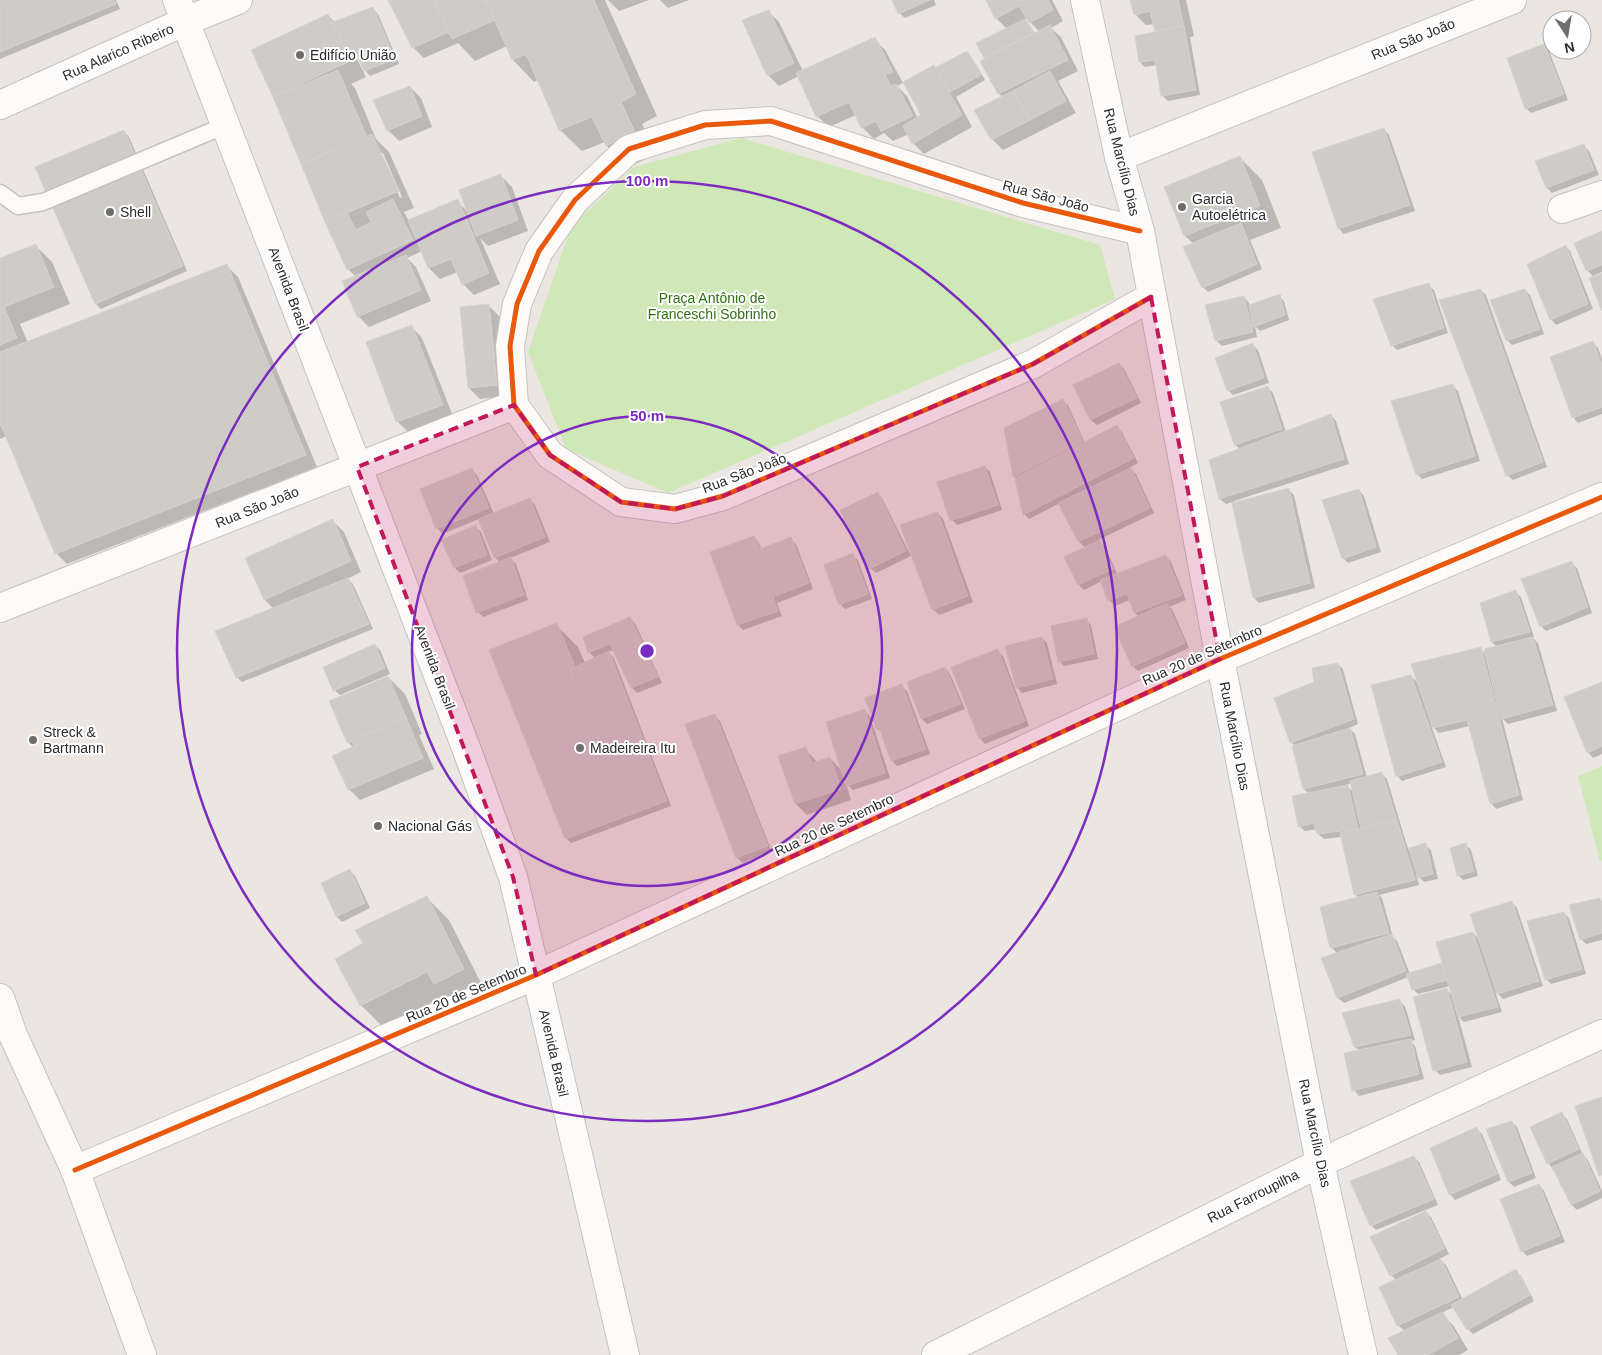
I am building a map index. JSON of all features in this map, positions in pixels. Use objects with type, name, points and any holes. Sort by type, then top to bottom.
[{"type":"street","name":"Rua Alarico Ribeiro","points":[[0,105],[181,10],[238,0]]},
{"type":"street","name":"Rua Marcílio Dias","points":[[1085,0],[1119,156],[1140,231],[1220,659],[1320,1163],[1362,1355]]},
{"type":"street","name":"Rua São João","points":[[1119,156],[1512,0]]},
{"type":"street","name":"Avenida Brasil","points":[[181,10],[465,745],[513,876],[625,1355]]},
{"type":"street","name":"Rua São João","points":[[1140,231],[1023,203],[771,121],[706,125],[630,149],[575,200],[539,250],[517,304],[510,346],[514,405],[550,455],[621,502],[675,509],[723,496],[1033,364],[1151,297]]},
{"type":"street","points":[[1562,209],[1602,195]]},
{"type":"street","name":"Rua São João","points":[[0,608],[514,405]]},
{"type":"street","name":"Rua 20 de Setembro","points":[[74,1170],[536,975],[1220,659],[1602,497]]},
{"type":"street","points":[[0,998],[13,1035],[74,1170],[142,1355]]},
{"type":"street","name":"Rua Farroupilha","points":[[936,1355],[1320,1163],[1602,1034]]},
{"type":"lane","points":[[0,193],[18,206],[43,202],[226,125]]},
{"type":"highlighted area","points":[[1151,297],[1220,659],[536,975],[513,877],[357,467],[514,405],[550,455],[621,502],[675,509],[723,496],[1033,364]]},
{"type":"green space","name":"Praça Antônio de Franceschi Sobrinho","points":[[741,138],[1100,245],[1115,299],[668,493],[566,449],[528,352],[571,227],[634,167]]},
{"type":"green space","points":[[1602,766],[1602,860],[1600,862],[1578,776]]},
{"type":"building","points":[[0,0],[114,0],[116,4],[0,52]]},
{"type":"building","points":[[388,0],[434,0],[449,32],[412,48]]},
{"type":"building","points":[[434,0],[486,0],[495,20],[452,39]]},
{"type":"building","points":[[486,0],[594,0],[636,94],[621,102],[635,132],[606,146],[592,117],[559,130],[526,54],[512,60]]},
{"type":"building","points":[[892,0],[930,0],[898,14]]},
{"type":"building","points":[[986,0],[1048,0],[1053,10],[1029,23],[1019,6],[995,19]]},
{"type":"building","points":[[1130,0],[1178,0],[1184,26],[1155,31],[1150,11],[1134,15]]},
{"type":"building","points":[[373,7],[395,59],[364,71],[355,50],[347,53],[333,22]]},
{"type":"building","points":[[769,10],[794,63],[767,76],[742,20]]},
{"type":"building","name":"Edifício União","points":[[328,14],[350,61],[273,97],[251,50]]},
{"type":"building","points":[[1025,19],[1033,33],[984,58],[976,43]]},
{"type":"building","points":[[1050,25],[1068,60],[998,94],[980,61]]},
{"type":"building","points":[[1184,26],[1196,90],[1161,96],[1155,60],[1139,62],[1135,36]]},
{"type":"building","points":[[875,37],[893,72],[885,75],[891,86],[896,84],[913,116],[881,131],[876,121],[861,128],[849,102],[816,117],[796,73]]},
{"type":"building","points":[[1542,45],[1542,60],[1550,60],[1564,94],[1525,109],[1507,58]]},
{"type":"building","points":[[967,51],[981,75],[950,92],[935,68]]},
{"type":"building","points":[[934,65],[962,115],[912,144],[903,126],[921,115],[903,82]]},
{"type":"building","points":[[338,70],[366,135],[301,164],[273,97]]},
{"type":"building","points":[[1050,71],[1066,101],[1030,120],[1013,91]]},
{"type":"building","points":[[410,86],[422,116],[387,131],[373,100]]},
{"type":"building","points":[[1013,91],[1030,120],[991,140],[974,110]]},
{"type":"building","points":[[1384,128],[1410,205],[1338,229],[1312,152]]},
{"type":"building","points":[[124,130],[183,266],[95,304],[35,167]]},
{"type":"building","points":[[372,134],[399,191],[325,222],[301,164]]},
{"type":"building","points":[[1584,144],[1594,170],[1546,188],[1535,161]]},
{"type":"building","points":[[1240,156],[1260,206],[1184,236],[1164,187]]},
{"type":"building","points":[[501,174],[518,220],[476,236],[459,190]]},
{"type":"building","points":[[393,199],[413,240],[347,270],[325,222],[347,213],[356,230],[371,222],[366,212]]},
{"type":"building","points":[[458,199],[489,273],[462,285],[451,259],[428,268],[408,220]]},
{"type":"building","points":[[1241,223],[1257,264],[1202,288],[1183,247]]},
{"type":"building","points":[[1602,231],[1602,265],[1586,271],[1574,243]]},
{"type":"building","points":[[36,244],[54,287],[4,307],[17,338],[0,345],[0,258]]},
{"type":"building","points":[[1566,245],[1588,304],[1550,320],[1527,264]]},
{"type":"building","points":[[406,255],[421,290],[357,317],[342,281]]},
{"type":"building","points":[[227,264],[306,455],[55,554],[0,423],[0,352]]},
{"type":"building","points":[[1602,273],[1602,311],[1589,278]]},
{"type":"building","points":[[1429,283],[1444,328],[1391,346],[1373,299]]},
{"type":"building","points":[[1481,289],[1543,462],[1506,476],[1439,300]]},
{"type":"building","points":[[1525,289],[1540,329],[1506,341],[1490,300]]},
{"type":"building","points":[[1280,294],[1285,315],[1253,327],[1249,305]]},
{"type":"building","points":[[1244,296],[1253,332],[1215,341],[1205,305]]},
{"type":"building","points":[[489,304],[497,385],[468,388],[460,307]]},
{"type":"building","points":[[412,325],[443,405],[396,422],[366,342]]},
{"type":"building","points":[[1593,341],[1602,365],[1602,407],[1572,418],[1550,357]]},
{"type":"building","points":[[1253,343],[1264,378],[1227,391],[1215,358]]},
{"type":"building","points":[[1119,363],[1137,398],[1090,420],[1073,385]]},
{"type":"building","points":[[1453,384],[1475,456],[1416,475],[1391,401]]},
{"type":"building","points":[[1268,386],[1282,429],[1234,445],[1220,402]]},
{"type":"building","points":[[1063,399],[1083,441],[1013,477],[1004,428]]},
{"type":"building","points":[[1331,414],[1344,459],[1219,499],[1209,460]]},
{"type":"building","points":[[1117,425],[1134,458],[1023,515],[1015,478]]},
{"type":"building","points":[[985,466],[998,505],[950,521],[937,482]]},
{"type":"building","points":[[472,468],[489,508],[436,529],[420,489]]},
{"type":"building","points":[[1131,468],[1150,508],[1078,542],[1058,503]]},
{"type":"building","points":[[1289,488],[1310,583],[1253,598],[1232,503]]},
{"type":"building","points":[[1359,489],[1376,547],[1342,559],[1322,500]]},
{"type":"building","points":[[878,492],[906,551],[869,569],[840,510]]},
{"type":"building","points":[[530,498],[545,537],[494,558],[478,519]]},
{"type":"building","points":[[938,512],[968,596],[932,610],[900,525]]},
{"type":"building","points":[[333,519],[351,561],[264,600],[245,558]]},
{"type":"building","points":[[476,525],[487,555],[454,568],[441,540]]},
{"type":"building","points":[[754,536],[760,549],[791,537],[809,583],[773,597],[778,611],[737,625],[710,552]]},
{"type":"building","points":[[1100,540],[1113,569],[1078,585],[1064,557]]},
{"type":"building","points":[[853,553],[868,594],[839,605],[824,565]]},
{"type":"building","points":[[1166,555],[1182,595],[1134,613],[1127,594],[1108,601],[1100,580]]},
{"type":"building","points":[[511,557],[524,595],[476,613],[463,576]]},
{"type":"building","points":[[1572,561],[1588,607],[1540,627],[1521,579]]},
{"type":"building","points":[[348,578],[369,624],[236,678],[215,631]]},
{"type":"building","points":[[1516,590],[1530,632],[1491,642],[1480,603]]},
{"type":"building","points":[[1167,603],[1185,643],[1132,667],[1114,627]]},
{"type":"building","points":[[630,617],[658,677],[631,688],[610,644],[588,653],[583,637]]},
{"type":"building","points":[[1087,618],[1094,654],[1058,662],[1051,626]]},
{"type":"building","points":[[557,623],[575,667],[570,669],[573,677],[510,702],[489,650]]},
{"type":"building","points":[[1042,637],[1053,679],[1016,688],[1005,646]]},
{"type":"building","points":[[1533,637],[1553,705],[1501,719],[1484,649]]},
{"type":"building","points":[[375,644],[385,668],[333,691],[323,667]]},
{"type":"building","points":[[1481,647],[1519,795],[1490,804],[1467,720],[1433,728],[1411,664]]},
{"type":"building","points":[[998,649],[1025,721],[979,739],[951,667]]},
{"type":"building","points":[[609,651],[667,801],[565,839],[510,702],[573,677],[570,669]]},
{"type":"building","points":[[1338,663],[1354,719],[1290,743],[1274,698],[1314,682],[1312,668]]},
{"type":"building","points":[[945,667],[961,704],[921,719],[907,682]]},
{"type":"building","points":[[1411,675],[1442,762],[1396,777],[1371,685]]},
{"type":"building","points":[[388,676],[406,717],[347,743],[329,701]]},
{"type":"building","points":[[1602,682],[1602,746],[1587,753],[1564,697]]},
{"type":"building","points":[[902,684],[926,749],[891,761],[879,727],[876,729],[865,698]]},
{"type":"building","points":[[865,709],[885,773],[846,786],[826,722]]},
{"type":"building","points":[[715,714],[768,846],[736,858],[685,724]]},
{"type":"building","points":[[406,717],[423,758],[348,790],[332,756],[354,746],[352,741]]},
{"type":"building","points":[[1350,728],[1363,774],[1303,789],[1292,746]]},
{"type":"building","points":[[806,747],[812,763],[830,757],[841,789],[795,804],[778,756]]},
{"type":"building","points":[[1382,772],[1397,820],[1361,828],[1350,781]]},
{"type":"building","points":[[1348,785],[1358,829],[1317,834],[1314,823],[1298,827],[1292,796]]},
{"type":"building","points":[[1397,820],[1415,880],[1354,895],[1340,833]]},
{"type":"building","points":[[1426,843],[1433,874],[1418,878],[1409,848]]},
{"type":"building","points":[[1466,843],[1474,871],[1457,876],[1450,848]]},
{"type":"building","points":[[350,869],[365,903],[336,917],[321,883]]},
{"type":"building","points":[[1377,892],[1389,933],[1330,948],[1320,907]]},
{"type":"building","points":[[427,896],[464,969],[434,984],[427,972],[360,1006],[335,959],[363,943],[355,930]]},
{"type":"building","points":[[1600,898],[1602,904],[1602,933],[1580,940],[1569,905]]},
{"type":"building","points":[[1512,901],[1539,981],[1497,994],[1470,914]]},
{"type":"building","points":[[1564,912],[1582,969],[1545,980],[1527,921]]},
{"type":"building","points":[[1473,932],[1498,1007],[1458,1017],[1436,942]]},
{"type":"building","points":[[1392,934],[1406,971],[1337,998],[1321,958]]},
{"type":"building","points":[[1442,963],[1447,980],[1412,990],[1406,974]]},
{"type":"building","points":[[1447,988],[1467,1062],[1433,1071],[1413,997]]},
{"type":"building","points":[[1400,999],[1411,1035],[1354,1047],[1342,1013]]},
{"type":"building","points":[[1411,1039],[1419,1074],[1352,1091],[1344,1053]]},
{"type":"building","points":[[1602,1097],[1602,1175],[1599,1176],[1575,1106]]},
{"type":"building","points":[[1562,1112],[1579,1149],[1547,1164],[1530,1127]]},
{"type":"building","points":[[1512,1121],[1532,1173],[1508,1182],[1486,1129]]},
{"type":"building","points":[[1477,1127],[1497,1174],[1449,1195],[1430,1148]]},
{"type":"building","points":[[1583,1153],[1600,1191],[1571,1205],[1552,1167]]},
{"type":"building","points":[[1414,1156],[1434,1199],[1370,1226],[1350,1181]]},
{"type":"building","points":[[1539,1184],[1560,1236],[1521,1252],[1500,1199]]},
{"type":"building","points":[[1426,1211],[1445,1248],[1390,1276],[1370,1237]]},
{"type":"building","points":[[1441,1259],[1459,1297],[1397,1326],[1379,1287]]},
{"type":"building","points":[[1516,1269],[1530,1295],[1467,1330],[1451,1305]]},
{"type":"building","points":[[1443,1312],[1458,1338],[1428,1355],[1398,1355],[1388,1338]]},
{"type":"cycle path","points":[[1140,231],[1023,203],[771,121],[705,125],[629,149],[575,200],[539,251],[517,304],[510,346],[514,405],[550,455],[621,502],[675,509],[723,496],[1033,364],[1151,297]]},
{"type":"cycle path","points":[[75,1170],[536,975],[1220,659],[1602,497]]},
{"type":"place","name":"Edifício União","points":[[300,55]]},
{"type":"place","name":"Garcia Autoelétrica","points":[[1182,207]]},
{"type":"place","name":"Shell","points":[[110,212]]},
{"type":"place","name":"Streck & Bartmann","points":[[33,740]]},
{"type":"place","name":"Madeireira Itu","points":[[580,748]]},
{"type":"place","name":"Nacional Gás","points":[[378,826]]}]
